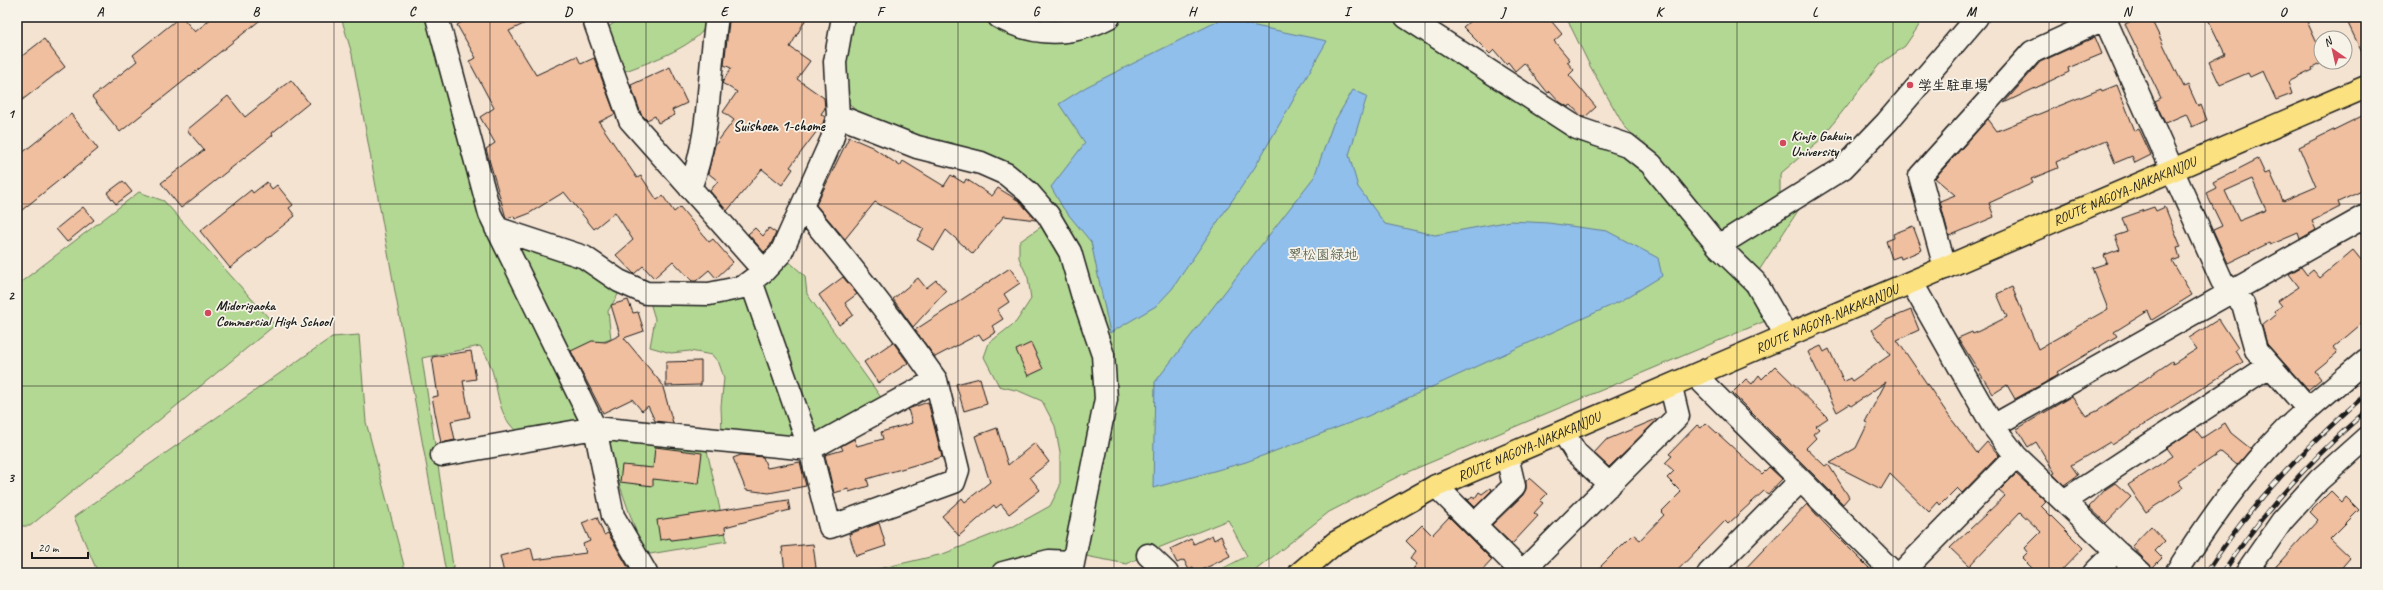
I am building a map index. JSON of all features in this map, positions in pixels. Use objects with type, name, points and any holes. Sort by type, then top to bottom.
[{"type":"main road","name":"ROUTE NAGOYA-NAKAKANJOU","points":[[1300,573],[1336,543],[1436,486],[1671,387],[2366,87]]},
{"type":"street","points":[[437,17],[490,214],[595,428],[613,516],[646,573]]},
{"type":"street","points":[[592,17],[630,120],[690,188],[758,276],[810,450],[830,527],[954,482],[958,470],[936,380],[902,331],[854,269],[802,207]]},
{"type":"street","points":[[690,188],[697,169],[703,136],[717,17]]},
{"type":"street","points":[[496,228],[584,257],[619,281],[646,293],[709,294],[743,287],[758,276],[781,253],[832,140],[838,116],[835,62],[843,17]]},
{"type":"street","points":[[999,17],[1012,24],[1055,33],[1091,27],[1109,17]]},
{"type":"street","points":[[1406,17],[1577,128],[1627,144],[1651,164],[1718,246],[1756,283],[1787,337]]},
{"type":"street","points":[[1718,246],[1843,168],[1887,122],[1977,17]]},
{"type":"street","points":[[1945,268],[1920,176],[2032,52],[2106,17],[2172,172],[2222,281],[2242,304],[2256,350],[2308,409]]},
{"type":"street","points":[[838,116],[917,147],[981,163],[1006,174],[1028,192],[1048,215],[1070,252],[1082,297],[1103,355],[1106,399],[1071,568],[1049,561],[1003,573]]},
{"type":"street","points":[[1993,426],[2366,216]]},
{"type":"street","points":[[1912,283],[1993,426],[2016,456],[2141,573]]},
{"type":"street","points":[[2176,573],[2204,529],[2251,468],[2285,431],[2308,409],[2366,360]]},
{"type":"street","points":[[2064,502],[2269,366]]},
{"type":"street","points":[[1696,376],[1894,573]]},
{"type":"street","points":[[442,454],[595,428],[810,450],[936,380]]},
{"type":"street","points":[[1436,486],[1522,573],[1678,416],[1671,387]]},
{"type":"street","points":[[1563,432],[1576,452],[1610,485]]},
{"type":"street","points":[[2246,573],[2282,521],[2319,480],[2366,438]]},
{"type":"street","points":[[1475,524],[1514,486],[1507,456]]},
{"type":"street","points":[[1901,573],[2016,456]]},
{"type":"street","points":[[1709,573],[1800,481]]},
{"type":"street","points":[[2094,573],[2116,551]]},
{"type":"street","points":[[1148,555],[1167,573]]},
{"type":"green space","points":[[341,17],[432,17],[440,43],[443,82],[481,216],[582,424],[520,434],[506,419],[499,401],[492,372],[487,358],[480,346],[422,358],[454,573],[446,573],[352,54]]},
{"type":"green space","points":[[622,17],[710,17],[706,27],[698,36],[686,44],[673,52],[623,72],[607,28]]},
{"type":"green space","name":"翠松園緑地","points":[[850,17],[1388,17],[1569,133],[1624,154],[1643,167],[1770,319],[1403,474],[1329,512],[1252,573],[1214,573],[1247,556],[1228,520],[1153,550],[1127,564],[1080,555],[1112,399],[1054,213],[922,138],[855,110],[842,95]]},
{"type":"green space","name":"Kinjo Gakuin University","points":[[1566,17],[1917,17],[1920,24],[1905,46],[1879,65],[1820,140],[1780,174],[1780,193],[1801,206],[1758,272],[1660,161],[1624,126],[1590,66]]},
{"type":"green space","points":[[139,192],[164,201],[275,325],[30,526],[17,526],[17,285]]},
{"type":"green space","points":[[1045,224],[1063,255],[1095,356],[1100,400],[1068,557],[993,573],[861,573],[943,554],[1014,526],[1050,506],[1060,486],[1060,452],[1055,426],[1042,401],[1019,391],[999,386],[984,357],[989,343],[1016,322],[1031,299],[1028,278],[1019,258],[1019,242]]},
{"type":"green space","points":[[520,244],[575,262],[619,293],[608,311],[611,339],[567,354],[513,248]]},
{"type":"green space","points":[[785,258],[805,276],[807,294],[885,403],[816,441],[761,281]]},
{"type":"green space","points":[[745,291],[805,444],[722,434],[721,406],[724,378],[719,363],[712,355],[690,351],[671,353],[650,347],[655,319],[649,299]]},
{"type":"green space","points":[[359,335],[366,422],[406,573],[98,573],[74,517],[332,337]]},
{"type":"green space","points":[[614,434],[706,446],[727,541],[650,554],[640,543],[606,446]]},
{"type":"water","points":[[1222,19],[1327,41],[1255,167],[1172,289],[1156,306],[1110,333],[1091,242],[1063,208],[1051,187],[1085,143],[1059,104],[1086,87]]},
{"type":"water","points":[[1353,90],[1367,96],[1349,155],[1358,187],[1385,224],[1435,235],[1511,221],[1548,223],[1607,231],[1658,258],[1662,276],[1621,301],[1368,416],[1246,462],[1153,488],[1155,382],[1314,177],[1333,124]]},
{"type":"building","points":[[180,17],[182,17],[195,32],[213,17],[264,17],[120,132],[92,97],[137,61],[133,55]]},
{"type":"building","points":[[470,17],[538,17],[509,31],[536,75],[577,56],[581,64],[594,58],[615,114],[599,122],[622,156],[637,178],[641,176],[657,200],[663,196],[674,212],[680,207],[709,242],[713,239],[733,262],[716,278],[709,270],[696,281],[692,281],[673,261],[654,278],[643,266],[634,274],[616,255],[633,240],[615,212],[594,229],[564,192],[528,214],[515,219],[514,216],[506,218],[486,149],[495,143],[480,117],[494,108],[469,61],[476,58],[457,25]]},
{"type":"building","points":[[732,17],[807,17],[790,47],[810,61],[797,79],[824,98],[825,108],[821,114],[825,117],[823,123],[790,167],[793,169],[782,185],[762,169],[727,211],[710,191],[718,181],[708,173],[715,145],[734,120],[723,112],[737,92],[722,83],[731,68],[724,65],[729,22]]},
{"type":"building","points":[[1475,17],[1548,17],[1562,34],[1554,41],[1570,60],[1567,62],[1574,70],[1569,75],[1596,107],[1585,117],[1582,117],[1571,105],[1568,107],[1560,102],[1550,91],[1548,93],[1524,63],[1515,71],[1508,62],[1506,64],[1494,50],[1490,54],[1463,27]]},
{"type":"building","points":[[2140,17],[2150,17],[2184,87],[2188,85],[2198,107],[2201,105],[2207,120],[2192,127],[2186,114],[2165,123],[2155,101],[2161,98],[2125,24]]},
{"type":"building","points":[[2207,17],[2305,17],[2313,34],[2313,70],[2288,82],[2292,94],[2276,100],[2263,71],[2250,77],[2248,73],[2220,85],[2209,62],[2225,54]]},
{"type":"building","points":[[2345,17],[2366,17],[2366,61],[2353,34],[2353,30],[2351,30]]},
{"type":"building","points":[[2095,37],[2102,54],[2068,68],[2069,72],[2004,103],[2040,62]]},
{"type":"building","points":[[44,39],[65,67],[17,104],[17,60]]},
{"type":"building","points":[[670,67],[687,103],[672,110],[675,115],[658,123],[655,116],[647,120],[641,114],[631,85]]},
{"type":"building","points":[[291,80],[309,103],[272,133],[273,135],[181,208],[161,183],[204,150],[187,130],[228,96],[245,117]]},
{"type":"building","points":[[2117,85],[2135,131],[2139,129],[2151,155],[2135,163],[2132,156],[2115,163],[2106,141],[2076,153],[2056,162],[2058,168],[2031,179],[2033,183],[1989,203],[1994,217],[1949,236],[1940,201],[1955,195],[1935,178],[1988,119],[1997,131],[2101,89],[2102,91]]},
{"type":"building","points":[[71,114],[98,149],[17,214],[17,157]]},
{"type":"building","points":[[2366,114],[2366,189],[2338,202],[2340,207],[2312,221],[2316,230],[2300,239],[2298,233],[2270,245],[2269,243],[2228,263],[2213,230],[2222,226],[2206,193],[2216,188],[2213,182],[2258,159],[2265,174],[2270,172],[2283,201],[2316,187],[2299,147]],"holes":[[[2252,179],[2266,210],[2239,221],[2225,191]]]},
{"type":"building","points":[[849,137],[872,147],[900,166],[903,161],[944,186],[951,175],[964,183],[966,179],[992,196],[998,188],[1019,201],[1036,220],[1004,216],[973,254],[946,230],[934,250],[917,240],[924,229],[875,202],[845,239],[816,205]]},
{"type":"building","points":[[123,181],[132,192],[116,204],[107,193]]},
{"type":"building","points":[[267,182],[272,189],[277,185],[293,205],[289,208],[295,216],[230,268],[200,231],[251,190],[253,193]]},
{"type":"building","points":[[83,207],[94,220],[67,242],[56,229]]},
{"type":"building","points":[[2154,207],[2156,211],[2165,207],[2181,247],[2177,248],[2180,258],[2172,261],[2192,295],[2152,320],[2148,311],[2114,332],[2117,336],[2057,372],[2059,375],[2015,399],[2007,385],[1993,394],[1958,338],[1972,332],[1973,334],[2007,317],[1997,294],[2012,287],[2038,349],[2108,309],[2092,268],[2107,263],[2104,255],[2120,249],[2115,236],[2127,232],[2122,218]]},
{"type":"building","points":[[1913,226],[1922,250],[1901,259],[1900,256],[1892,259],[1886,241],[1894,238],[1893,234]]},
{"type":"building","points":[[755,228],[763,236],[769,228],[776,233],[770,246],[764,252],[748,234]]},
{"type":"building","points":[[2353,250],[2366,266],[2366,320],[2333,348],[2337,353],[2315,371],[2321,379],[2308,390],[2267,344],[2262,326],[2276,314],[2274,311],[2282,306],[2278,301],[2299,287],[2289,274],[2301,267],[2307,275],[2313,270],[2320,278]]},
{"type":"building","points":[[1010,268],[1020,283],[1004,294],[1009,302],[997,310],[1003,319],[992,326],[996,332],[983,340],[979,334],[935,357],[915,330]]},
{"type":"building","points":[[843,277],[857,294],[845,303],[853,315],[839,325],[819,295]]},
{"type":"building","points":[[918,278],[926,288],[936,280],[946,291],[913,327],[893,299]]},
{"type":"building","points":[[628,300],[633,313],[638,312],[644,331],[624,338],[662,384],[673,423],[655,421],[648,406],[642,411],[632,399],[603,413],[571,351],[592,341],[606,342],[620,335],[611,305]]},
{"type":"building","points":[[1911,310],[1919,330],[1897,340],[1949,416],[1977,453],[1987,442],[1999,455],[1962,493],[1957,488],[1940,505],[1938,502],[1929,512],[1890,474],[1881,489],[1830,463],[1856,448],[1868,423],[1865,422],[1886,382],[1851,406],[1850,404],[1837,412],[1808,352],[1821,346],[1824,352],[1829,349],[1844,382],[1850,378],[1852,381],[1890,355],[1872,330],[1884,321]]},
{"type":"building","points":[[2219,319],[2238,348],[2235,350],[2243,362],[2112,445],[2110,442],[2071,465],[2078,475],[2064,485],[2053,474],[2055,473],[2036,442],[2028,447],[2017,429],[2072,396],[2086,416],[2099,410],[2172,361],[2173,364],[2197,349],[2189,338]]},
{"type":"building","points":[[893,342],[908,363],[878,383],[864,362]]},
{"type":"building","points":[[1031,343],[1043,369],[1028,376],[1016,350]]},
{"type":"building","points":[[471,351],[476,379],[463,381],[470,417],[451,421],[455,440],[441,443],[432,397],[438,396],[432,357]]},
{"type":"building","points":[[701,361],[701,385],[666,386],[666,362]]},
{"type":"building","points":[[1775,366],[1828,418],[1816,426],[1819,429],[1813,434],[1816,438],[1806,448],[1825,466],[1828,464],[1849,497],[1843,504],[1732,393],[1746,379],[1752,384],[1759,375],[1762,379]]},
{"type":"building","points":[[980,378],[987,404],[964,411],[956,384]]},
{"type":"building","points":[[928,402],[942,457],[867,479],[869,486],[849,492],[848,489],[834,493],[825,455],[843,450],[841,446],[854,439],[857,446],[883,439],[881,432],[912,423],[908,409]]},
{"type":"building","points":[[1659,418],[1609,467],[1594,453],[1606,440]]},
{"type":"building","points":[[1706,423],[1762,474],[1769,467],[1782,479],[1768,494],[1764,491],[1728,524],[1725,521],[1675,573],[1594,573],[1633,534],[1640,540],[1664,515],[1661,512],[1681,492],[1667,478],[1674,471],[1665,463],[1672,456],[1669,454],[1697,425],[1701,428]]},
{"type":"building","points":[[2225,423],[2231,433],[2251,449],[2237,465],[2221,452],[2178,481],[2183,488],[2146,512],[2128,485],[2173,456],[2167,448],[2195,429],[2202,438]]},
{"type":"building","points":[[997,428],[1008,465],[1035,443],[1049,462],[1030,477],[1040,490],[1009,514],[1001,504],[996,508],[994,505],[959,536],[942,516],[962,498],[965,502],[990,482],[975,436]]},
{"type":"building","points":[[655,447],[702,453],[698,484],[653,479],[653,486],[620,482],[622,465],[653,468]]},
{"type":"building","points":[[741,455],[763,457],[767,468],[800,462],[806,486],[769,493],[746,490],[733,458]]},
{"type":"building","points":[[2016,474],[2046,501],[2041,506],[2083,548],[2059,573],[2037,573],[2022,558],[2028,552],[2025,548],[2041,532],[2020,512],[1969,566],[1950,548],[2005,496],[1999,491]]},
{"type":"building","points":[[1529,478],[1547,494],[1540,501],[1543,503],[1534,513],[1538,516],[1512,544],[1492,525],[1523,495],[1526,489],[1526,481]]},
{"type":"building","points":[[2115,483],[2131,497],[2106,523],[2089,507],[2106,489]]},
{"type":"building","points":[[1490,488],[1492,490],[1475,507],[1466,498],[1469,500],[1472,496],[1475,498],[1479,492],[1482,494]]},
{"type":"building","points":[[2331,491],[2342,502],[2346,497],[2359,510],[2330,539],[2350,558],[2337,573],[2270,573],[2318,520],[2310,512]]},
{"type":"building","points":[[788,500],[790,510],[725,527],[726,533],[660,540],[657,520]]},
{"type":"building","points":[[1807,504],[1824,523],[1874,573],[1741,573]]},
{"type":"building","points":[[597,517],[604,535],[608,533],[629,569],[621,573],[504,573],[500,556],[531,548],[534,560],[586,553],[583,544],[590,541],[582,523]]},
{"type":"building","points":[[1449,517],[1492,560],[1480,573],[1410,573],[1417,564],[1410,559],[1416,551],[1406,541],[1422,525],[1432,535]]},
{"type":"building","points":[[879,523],[886,546],[856,556],[849,534]]},
{"type":"building","points":[[2151,526],[2165,541],[2155,551],[2162,558],[2152,568],[2132,546]]},
{"type":"building","points":[[1212,535],[1214,540],[1221,536],[1230,556],[1196,573],[1193,568],[1189,570],[1184,560],[1177,563],[1170,549],[1191,539],[1194,544]]},
{"type":"building","points":[[813,544],[816,568],[785,571],[782,547]]},
{"type":"railway","points":[[2206,573],[2223,548],[2260,500],[2300,456],[2366,394]]},
{"type":"railway","points":[[2223,573],[2238,550],[2271,507],[2307,467],[2366,411]]},
{"type":"place","name":"学生駐車場","points":[[1910,85]]},
{"type":"place","name":"Kinjo Gakuin University","points":[[1783,143]]},
{"type":"place","name":"Midorigaoka Commercial High School","points":[[208,313]]},
{"type":"district","name":"Suishoen 1-chome","points":[[779,126]]}]
